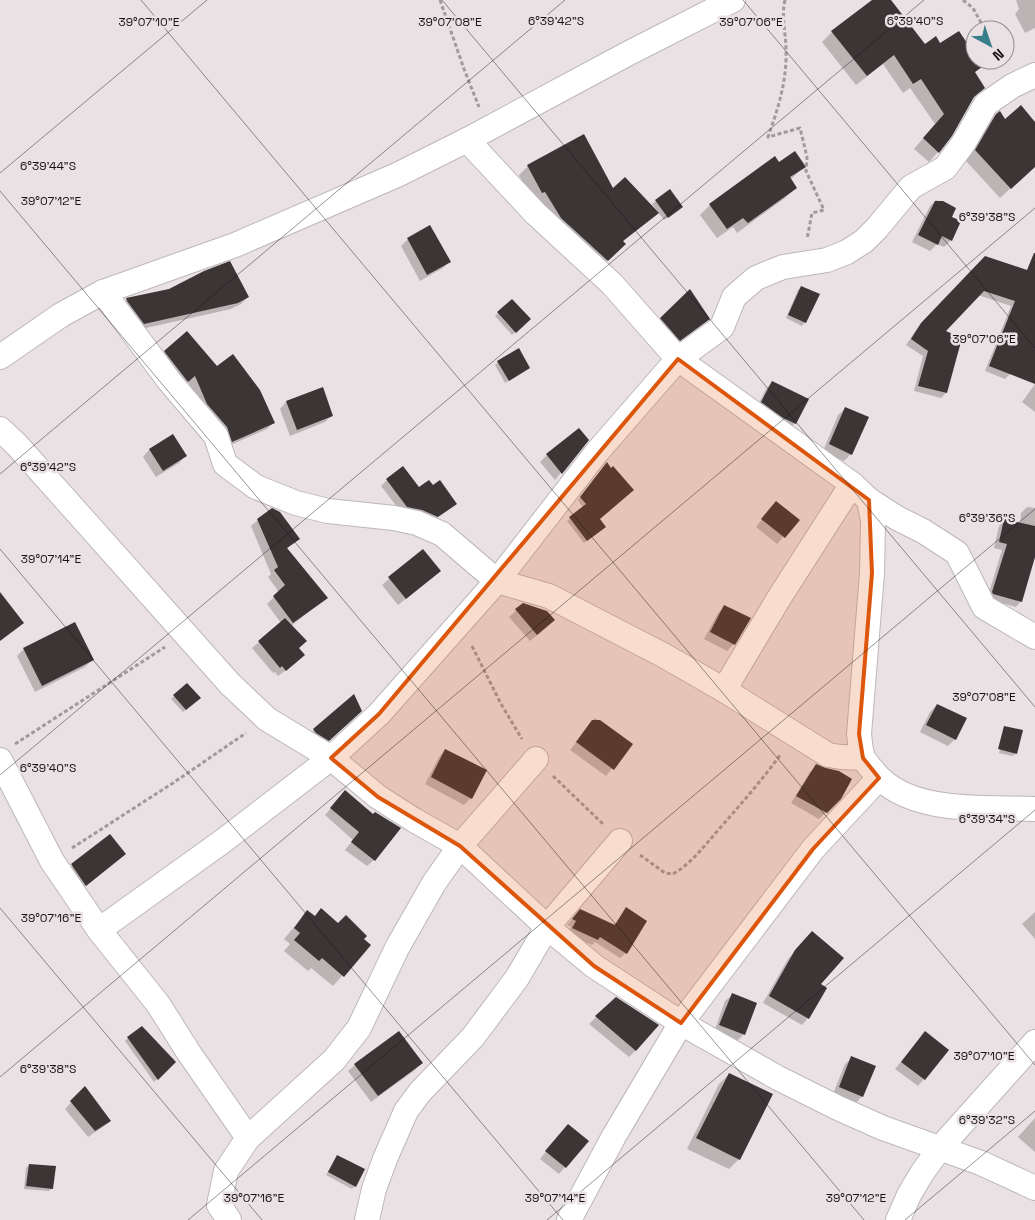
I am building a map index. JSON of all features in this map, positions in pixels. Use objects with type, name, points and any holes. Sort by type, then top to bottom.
[{"type":"street","points":[[0,357],[61,315],[103,292],[236,245],[397,175],[467,140],[629,52],[733,0]]},
{"type":"street","points":[[99,930],[224,841],[331,758],[379,714],[497,581],[597,452],[678,359],[722,327],[734,297],[756,278],[783,267],[827,260],[847,252],[864,241],[911,187],[945,168],[963,144],[986,104],[1012,86],[1035,75]]},
{"type":"street","points":[[467,140],[535,212],[612,284],[678,359],[852,484],[869,500],[957,553],[984,607],[1035,637]]},
{"type":"street","points":[[103,292],[170,382],[216,436],[225,464],[256,487],[296,503],[328,511],[394,518],[416,523],[442,534],[497,581],[550,596],[663,654],[828,755],[863,758]]},
{"type":"street","points":[[0,429],[17,445],[230,684],[267,719],[331,758],[378,797],[460,846],[547,927],[594,966],[681,1023],[778,1078],[883,1128],[981,1163],[1035,1188]]},
{"type":"street","points":[[724,690],[852,484]]},
{"type":"street","points":[[869,500],[872,521],[872,573],[859,734],[863,758],[879,778],[893,788],[923,801],[959,808],[1035,809]]},
{"type":"street","points":[[4,754],[52,861],[99,930],[158,1004],[189,1053],[248,1138]]},
{"type":"street","points":[[229,1220],[219,1205],[226,1171],[248,1138],[334,1060],[358,1028],[397,948],[434,883],[460,846],[536,759]]},
{"type":"street","points":[[569,1220],[614,1136],[681,1023],[813,850],[879,778]]},
{"type":"street","points":[[367,1220],[374,1189],[406,1110],[420,1092],[473,1037],[517,978],[547,927],[620,841]]},
{"type":"street","points":[[898,1220],[909,1195],[940,1148],[1035,1042]]},
{"type":"path","points":[[440,0],[464,69],[488,128]]},
{"type":"path","points":[[785,0],[783,16],[786,49],[785,73],[780,103],[768,137],[800,128],[807,157],[806,171],[824,210],[812,213],[806,244],[806,264]]},
{"type":"path","points":[[963,0],[972,8],[980,20]]},
{"type":"path","points":[[460,623],[516,731],[536,759],[620,841],[665,873],[673,874],[694,858],[750,793],[796,734]]},
{"type":"path","points":[[4,754],[186,633]]},
{"type":"path","points":[[52,861],[173,783],[267,719]]},
{"type":"highlighted area","points":[[678,359],[869,500],[872,573],[859,734],[863,758],[879,778],[813,849],[681,1023],[594,966],[460,846],[378,797],[331,758],[379,714]]},
{"type":"building","points":[[872,0],[891,0],[925,44],[936,36],[940,43],[959,31],[965,40],[965,70],[978,70],[975,72],[985,88],[974,97],[952,136],[939,153],[923,138],[944,114],[921,79],[913,84],[894,55],[867,76],[831,31]]},
{"type":"building","points":[[1021,105],[1035,122],[1035,167],[1011,189],[975,150],[996,114],[1000,111],[1005,119]]},
{"type":"building","points":[[584,134],[613,188],[625,177],[659,213],[623,241],[626,244],[608,261],[561,218],[545,192],[542,193],[527,165]]},
{"type":"building","points":[[795,151],[806,167],[790,177],[797,188],[748,223],[743,218],[727,229],[709,204],[775,156],[779,162]]},
{"type":"building","points":[[670,189],[683,207],[668,218],[655,200]]},
{"type":"building","points":[[935,201],[943,201],[956,208],[952,217],[961,221],[952,241],[942,236],[938,245],[918,235]]},
{"type":"building","points":[[430,225],[451,262],[427,275],[407,238]]},
{"type":"building","points":[[1034,253],[1035,384],[989,366],[1015,301],[984,291],[946,331],[962,338],[947,393],[918,386],[928,351],[911,339],[921,323],[985,256],[1027,270]]},
{"type":"building","points":[[230,261],[249,297],[238,303],[144,324],[127,301],[126,298],[169,289],[204,271]]},
{"type":"building","points":[[801,286],[820,294],[806,323],[788,315]]},
{"type":"building","points":[[690,289],[710,319],[680,341],[660,318]]},
{"type":"building","points":[[512,299],[531,319],[516,333],[497,312]]},
{"type":"building","points":[[187,331],[217,366],[233,354],[260,390],[275,423],[232,442],[227,427],[207,404],[195,376],[188,382],[164,351]]},
{"type":"building","points":[[519,348],[530,368],[509,381],[497,361]]},
{"type":"building","points":[[772,381],[809,399],[796,424],[783,418],[761,402]]},
{"type":"building","points":[[323,387],[333,416],[297,430],[286,401]]},
{"type":"building","points":[[845,407],[869,417],[852,455],[829,444]]},
{"type":"building","points":[[579,428],[589,440],[562,474],[546,454]]},
{"type":"building","points":[[173,434],[187,456],[163,471],[149,449]]},
{"type":"building","points":[[607,462],[611,468],[613,466],[634,490],[600,519],[606,527],[587,541],[569,517],[586,504],[580,497]]},
{"type":"building","points":[[403,466],[419,487],[429,480],[433,485],[440,480],[457,504],[438,517],[422,510],[407,507],[386,479]]},
{"type":"building","points":[[776,501],[800,520],[785,538],[761,519]]},
{"type":"building","points":[[272,508],[280,512],[300,539],[287,548],[328,598],[293,623],[273,596],[285,585],[274,570],[278,567],[257,519]]},
{"type":"building","points":[[1004,519],[1035,526],[1035,557],[1022,602],[993,594],[992,592],[1007,544],[999,542]]},
{"type":"building","points":[[423,549],[441,571],[406,599],[388,577]]},
{"type":"building","points":[[0,592],[24,623],[0,641]]},
{"type":"building","points":[[523,603],[547,611],[555,620],[537,635],[515,609]]},
{"type":"building","points":[[724,605],[751,618],[735,645],[710,632]]},
{"type":"building","points":[[285,618],[307,641],[299,648],[305,655],[286,671],[282,666],[280,668],[258,641]]},
{"type":"building","points":[[75,622],[94,660],[42,686],[23,648]]},
{"type":"building","points":[[187,683],[201,698],[186,710],[173,695]]},
{"type":"building","points":[[354,694],[362,711],[329,741],[316,733],[313,729]]},
{"type":"building","points":[[937,704],[967,718],[956,740],[926,725]]},
{"type":"building","points":[[592,720],[600,720],[633,744],[614,770],[576,742]]},
{"type":"building","points":[[1004,726],[1023,730],[1017,754],[998,749]]},
{"type":"building","points":[[445,749],[487,770],[472,799],[431,777]]},
{"type":"building","points":[[816,764],[839,771],[852,779],[841,799],[827,813],[796,796]]},
{"type":"building","points":[[345,790],[373,814],[375,812],[401,828],[375,861],[351,842],[359,832],[330,808]]},
{"type":"building","points":[[110,834],[126,854],[86,886],[71,864]]},
{"type":"building","points":[[626,907],[647,921],[627,954],[600,937],[598,940],[572,928],[576,921],[572,919],[580,909],[615,925]]},
{"type":"building","points":[[321,908],[338,923],[346,915],[367,936],[364,939],[371,945],[344,977],[322,958],[319,961],[294,940],[300,933],[294,928],[307,910],[315,916]]},
{"type":"building","points":[[812,931],[844,958],[821,984],[827,988],[809,1019],[769,996],[795,950]]},
{"type":"building","points":[[732,993],[757,1003],[745,1035],[719,1025]]},
{"type":"building","points":[[616,997],[659,1025],[636,1051],[595,1016]]},
{"type":"building","points":[[142,1026],[176,1062],[158,1080],[127,1037]]},
{"type":"building","points":[[399,1031],[423,1063],[378,1096],[354,1064]]},
{"type":"building","points":[[925,1031],[949,1050],[925,1080],[901,1062]]},
{"type":"building","points":[[851,1056],[876,1066],[863,1097],[839,1087]]},
{"type":"building","points":[[729,1073],[773,1094],[740,1160],[696,1138]]},
{"type":"building","points":[[85,1086],[111,1121],[95,1131],[70,1101]]},
{"type":"building","points":[[568,1124],[589,1141],[566,1168],[545,1151]]},
{"type":"building","points":[[337,1155],[365,1169],[356,1187],[328,1172]]},
{"type":"building","points":[[29,1164],[56,1166],[53,1189],[26,1186]]}]
